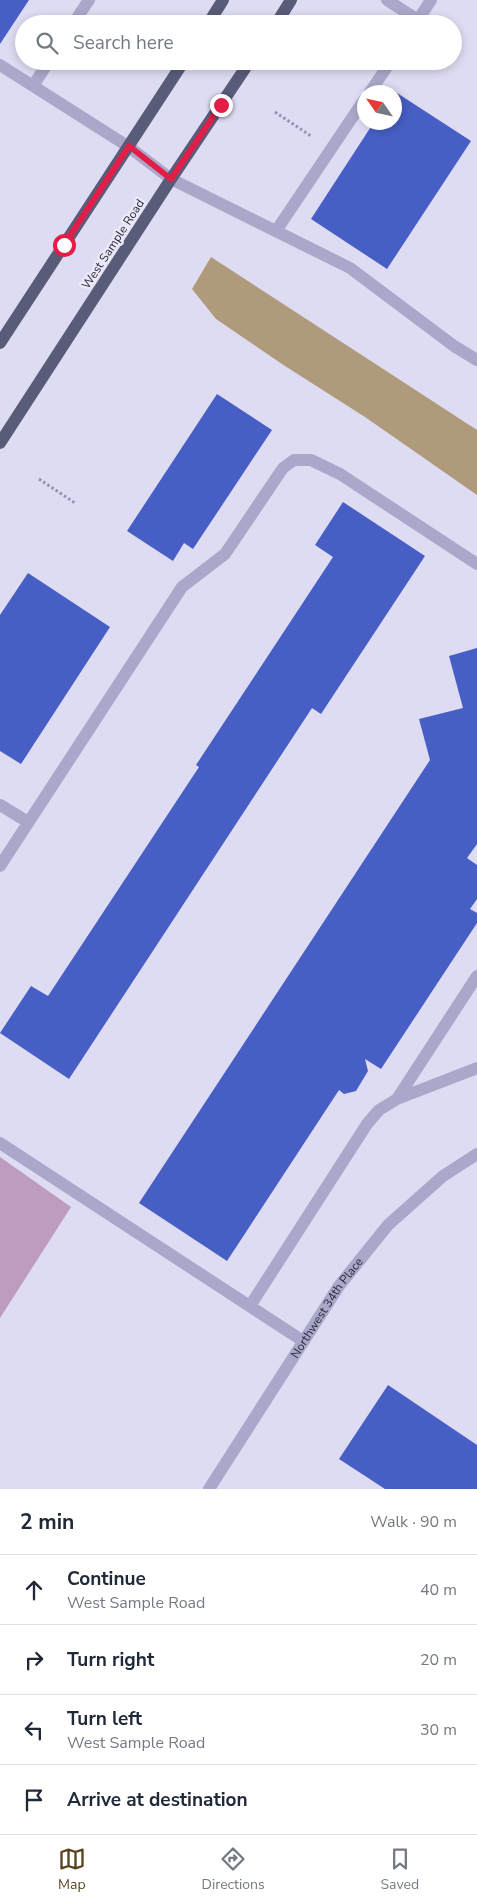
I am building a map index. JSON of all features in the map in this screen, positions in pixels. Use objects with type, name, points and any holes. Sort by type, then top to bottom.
[{"type":"main road","points":[[214,15],[223,0]]},
{"type":"main road","points":[[282,15],[292,0]]},
{"type":"main road","points":[[0,343],[178,70]]},
{"type":"main road","name":"West Sample Road","points":[[0,443],[244,70]]},
{"type":"street","points":[[79,15],[89,0]]},
{"type":"street","points":[[387,0],[407,15]]},
{"type":"street","points":[[421,15],[431,0]]},
{"type":"street","points":[[0,64],[129,146],[171,179],[350,268],[454,346],[477,360]]},
{"type":"street","points":[[33,86],[43,70]]},
{"type":"street","points":[[375,85],[385,70]]},
{"type":"street","points":[[276,231],[357,110]]},
{"type":"street","points":[[0,866],[182,587],[225,554],[282,468],[294,460],[311,460],[340,474],[477,564]]},
{"type":"street","points":[[0,805],[28,822]]},
{"type":"street","points":[[397,1099],[477,976]]},
{"type":"street","points":[[250,1306],[367,1124],[379,1110],[397,1099],[477,1068]]},
{"type":"street","points":[[0,1143],[303,1341]]},
{"type":"street","name":"Northwest 34th Place","points":[[209,1489],[339,1286],[388,1226],[443,1176],[477,1154]]},
{"type":"path","points":[[275,112],[311,136]]},
{"type":"path","points":[[39,479],[75,503]]},
{"type":"shaded area","points":[[211,257],[477,430],[477,495],[365,417],[216,319],[192,289]]},
{"type":"shaded area","points":[[0,1157],[71,1207],[0,1318]]},
{"type":"building","points":[[0,0],[29,0],[19,15],[15,15],[15,21],[0,44]]},
{"type":"building","points":[[402,96],[471,141],[387,269],[311,219],[369,130],[402,130]]},
{"type":"building","points":[[217,394],[272,430],[193,549],[184,543],[173,561],[127,531]]},
{"type":"building","points":[[343,502],[425,556],[321,714],[312,708],[69,1079],[0,1033],[31,986],[48,996],[199,767],[196,765],[333,557],[315,545]]},
{"type":"building","points":[[28,573],[110,627],[21,764],[0,751],[0,615]]},
{"type":"building","points":[[477,648],[477,844],[467,858],[477,865],[477,899],[470,909],[477,913],[477,923],[381,1069],[365,1059],[368,1071],[356,1091],[344,1094],[339,1090],[227,1261],[139,1203],[430,760],[419,719],[463,708],[449,656]]},
{"type":"building","points":[[388,1385],[477,1445],[477,1489],[385,1489],[339,1459]]},
{"type":"route","points":[[64,245],[129,146],[171,179],[221,105]]}]
